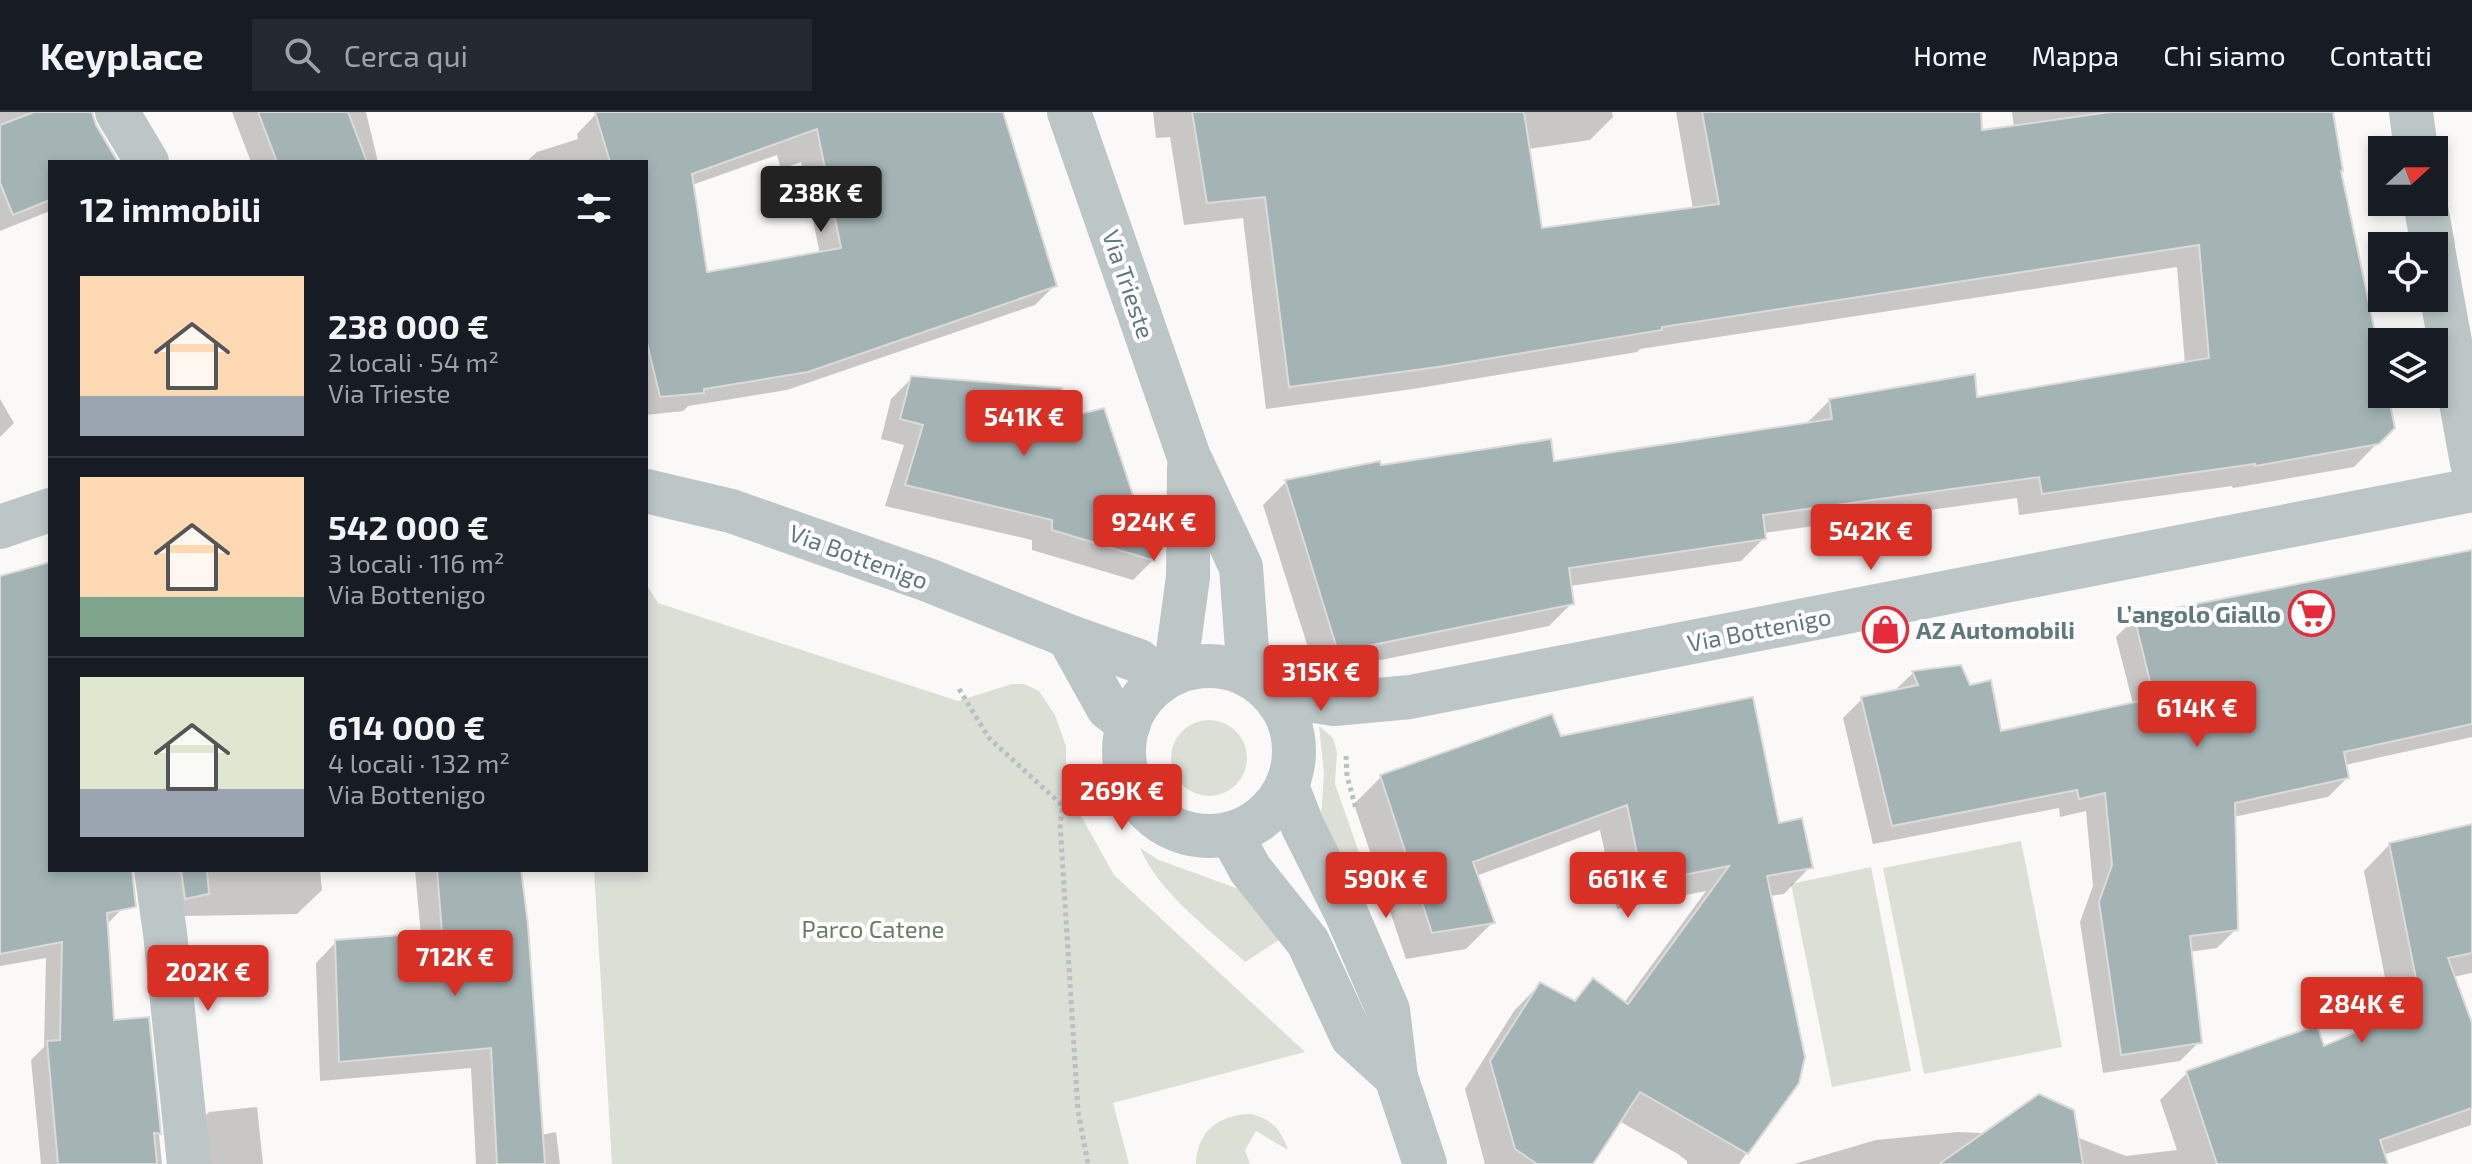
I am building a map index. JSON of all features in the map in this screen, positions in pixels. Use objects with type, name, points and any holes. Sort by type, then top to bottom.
[{"type":"street","points":[[117,112],[146,160]]},
{"type":"street","name":"Via Trieste","points":[[1069,112],[1189,457],[1241,567],[1264,690]]},
{"type":"street","points":[[2411,112],[2414,136]]},
{"type":"street","points":[[2445,312],[2472,463]]},
{"type":"street","name":"Via Trieste","points":[[1168,677],[1188,577],[1189,457]]},
{"type":"street","name":"Via Bottenigo","points":[[1264,690],[1334,704],[1410,697],[2472,490]]},
{"type":"street","name":"Via Bottenigo","points":[[648,492],[745,516],[928,580],[1139,661],[1168,677]]},
{"type":"street","points":[[0,527],[48,511]]},
{"type":"street","points":[[1068,636],[1108,708],[1129,724]]},
{"type":"street","points":[[1206,666],[1235,670],[1264,690],[1293,735],[1292,769],[1287,786],[1274,807],[1254,824],[1231,834],[1212,837],[1176,830],[1147,809],[1136,795],[1127,769],[1124,742],[1129,724],[1146,694],[1168,677],[1206,666]]},
{"type":"street","points":[[1287,786],[1388,1010],[1396,1077],[1425,1164]]},
{"type":"street","points":[[1231,834],[1250,869],[1308,942],[1352,1037],[1396,1077]]},
{"type":"street","points":[[156,872],[189,1164]]},
{"type":"path","points":[[959,689],[989,738],[1063,806]]},
{"type":"path","points":[[1086,788],[1063,806],[1060,823],[1078,1111],[1088,1164]]},
{"type":"green space","name":"Parco Catene","points":[[648,587],[658,603],[958,701],[1012,684],[1024,684],[1039,691],[1055,715],[1066,746],[1066,782],[1071,798],[1114,875],[1305,1052],[1113,1103],[1129,1164],[612,1164],[594,872],[648,872]]},
{"type":"green space","points":[[1209,720],[1224,723],[1236,731],[1244,743],[1247,758],[1244,773],[1236,785],[1224,793],[1209,796],[1194,793],[1182,785],[1174,773],[1171,758],[1174,743],[1182,731],[1194,723]]},
{"type":"green space","points":[[1319,726],[1333,738],[1337,752],[1335,784],[1362,861],[1340,867],[1321,816],[1324,773]]},
{"type":"green space","points":[[2021,841],[2062,1047],[1924,1074],[1883,868]]},
{"type":"green space","points":[[1140,848],[1159,860],[1239,889],[1282,938],[1245,962],[1172,895]]},
{"type":"green space","points":[[1871,867],[1911,1071],[1832,1087],[1791,884]]},
{"type":"green space","points":[[1250,1114],[1275,1126],[1288,1150],[1256,1131],[1245,1150],[1250,1164],[1196,1164],[1200,1142],[1212,1127],[1229,1118]]},
{"type":"building","points":[[34,112],[92,112],[96,125],[117,160],[48,160],[48,201],[13,215],[0,183],[0,125]]},
{"type":"building","points":[[258,112],[348,112],[366,160],[276,160]]},
{"type":"building","points":[[595,112],[1003,112],[1057,286],[808,372],[704,389],[704,393],[660,397],[648,347],[648,160],[609,160]],"holes":[[[817,129],[841,248],[707,272],[692,174]]]},
{"type":"building","points":[[1192,112],[1524,112],[1542,228],[1719,204],[1702,112],[1981,112],[1982,130],[2110,112],[2333,112],[2341,171],[2368,299],[2368,312],[2371,312],[2374,328],[2368,328],[2368,408],[2391,408],[2395,428],[2379,444],[2255,466],[2042,494],[2039,477],[1763,515],[1766,539],[1569,568],[1574,604],[1338,652],[1285,480],[1380,461],[1381,465],[1551,439],[1554,461],[1832,419],[1829,399],[1975,374],[1977,397],[2209,358],[2199,245],[1662,327],[1662,330],[1438,367],[1289,387],[1265,197],[1207,203]]},
{"type":"building","points":[[911,376],[1062,388],[1061,419],[1104,408],[1155,561],[1052,530],[1052,520],[905,485],[923,425],[900,419]]},
{"type":"building","points":[[2472,550],[2472,724],[2344,752],[2349,778],[2235,803],[2238,930],[2190,936],[2202,1043],[2121,1055],[2099,902],[2112,865],[2105,793],[2079,799],[2077,790],[1892,826],[1861,697],[1918,685],[1912,671],[1961,665],[1970,685],[1991,680],[2001,731],[2154,698],[2134,616]]},
{"type":"building","points":[[48,563],[48,872],[132,872],[136,907],[107,913],[114,1020],[149,1017],[161,1134],[154,1133],[157,1164],[58,1164],[47,1041],[60,1040],[62,942],[0,954],[0,576]]},
{"type":"building","points":[[1753,697],[1779,823],[1802,818],[1813,868],[1767,876],[1805,1057],[1799,1083],[1748,1154],[1640,1092],[1593,1164],[1537,1164],[1515,1149],[1490,1061],[1540,982],[1575,1001],[1593,978],[1628,1004],[1729,866],[1643,883],[1627,805],[1473,862],[1495,923],[1432,933],[1380,775],[1552,714],[1561,736]]},
{"type":"building","points":[[2472,824],[2472,953],[2448,958],[2472,1023],[2472,1108],[2380,1140],[2388,1164],[2217,1164],[2186,1071],[2317,1025],[2324,1046],[2421,1004],[2389,843]]},
{"type":"building","points":[[181,872],[207,872],[209,894],[185,899]]},
{"type":"building","points":[[437,872],[521,872],[528,925],[545,1164],[497,1164],[491,1048],[339,1062],[335,940],[442,932]]},
{"type":"building","points":[[2039,1094],[2074,1110],[2083,1164],[1939,1164]]},
{"type":"place","name":"L’angolo Giallo","points":[[2312,613]]},
{"type":"place","name":"AZ Automobili","points":[[1885,629]]}]
